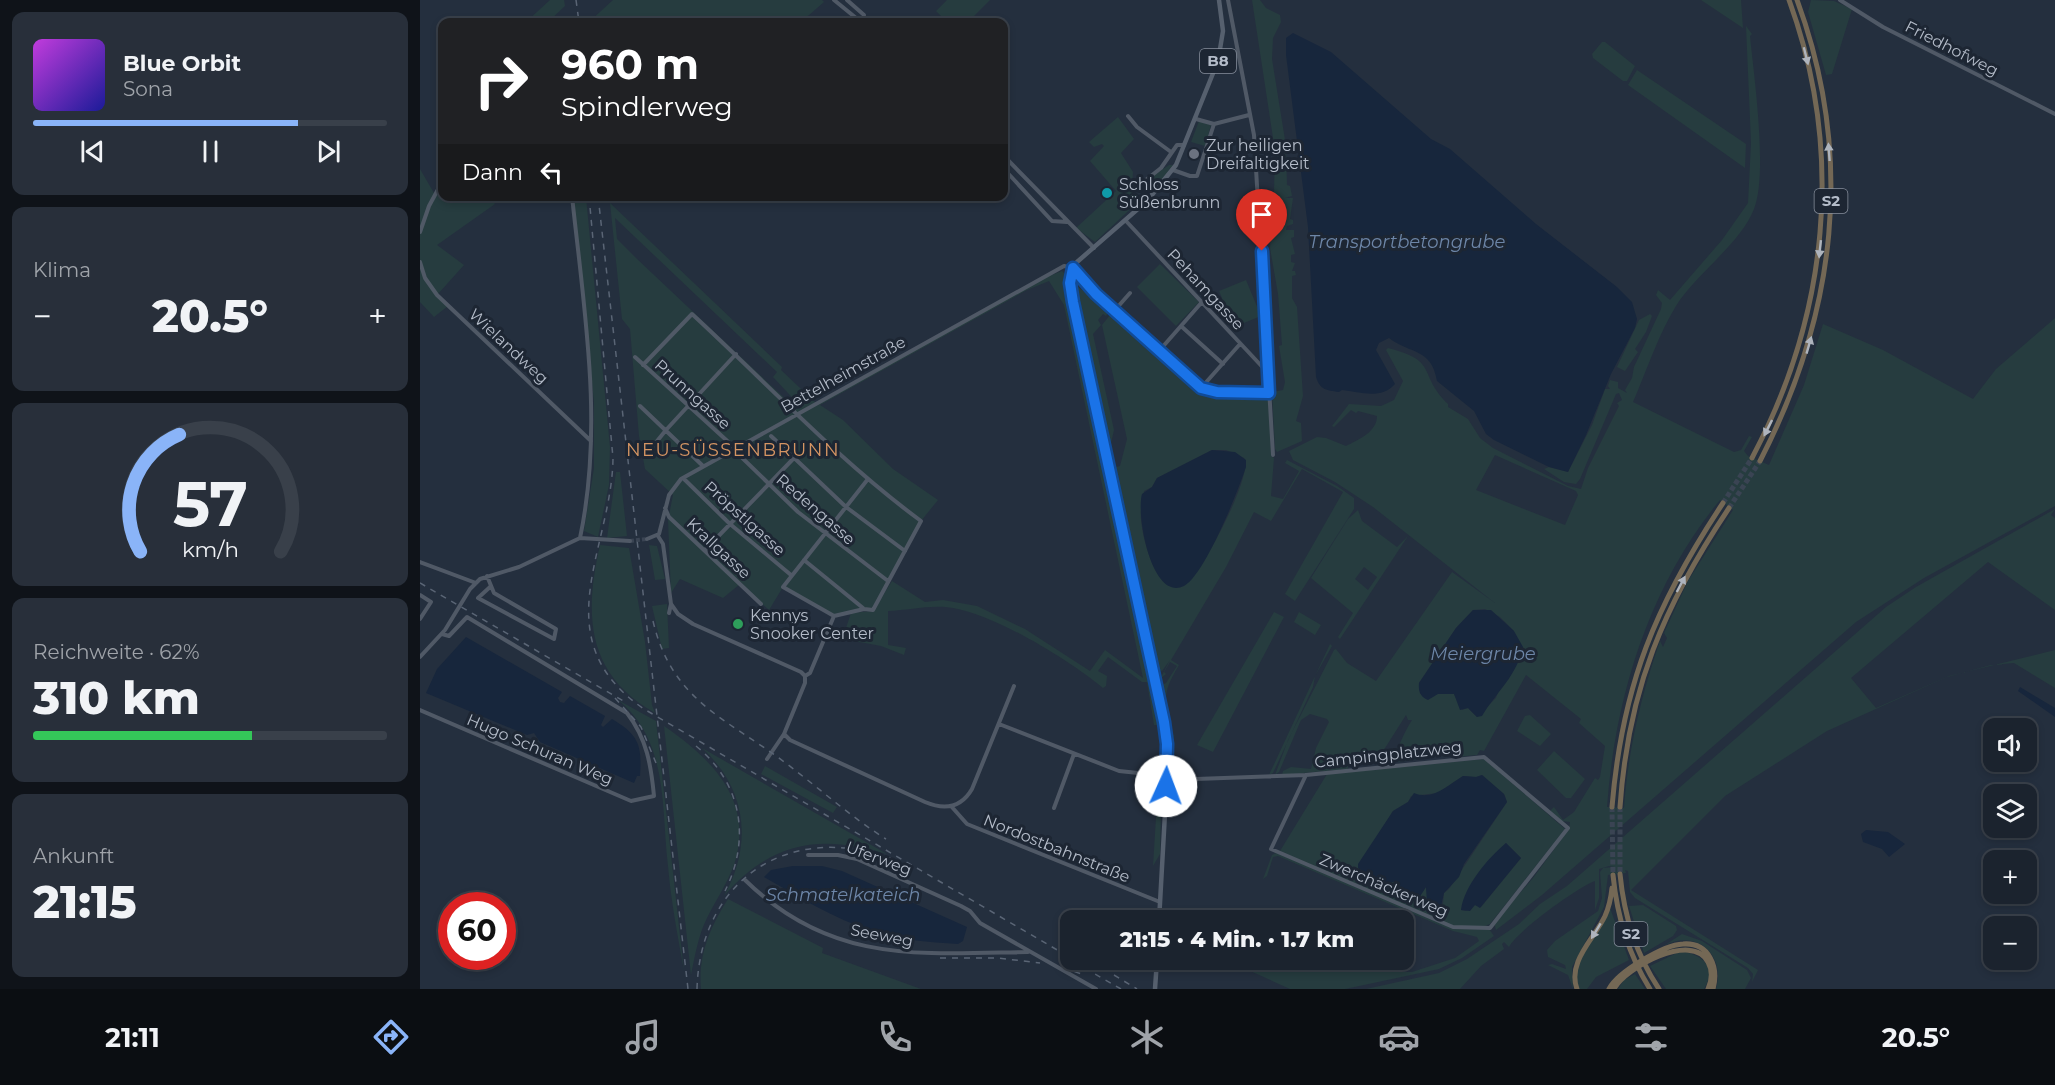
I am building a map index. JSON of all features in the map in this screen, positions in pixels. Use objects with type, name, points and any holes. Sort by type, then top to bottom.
[{"type":"highway","name":"S2","points":[[1752,458],[1782,397],[1800,346],[1812,298],[1822,228],[1823,176],[1817,111],[1808,63],[1789,0]]},
{"type":"highway","name":"S2","points":[[1760,461],[1789,400],[1808,348],[1820,300],[1828,244],[1831,175],[1825,110],[1815,62],[1797,0]]},
{"type":"highway","points":[[1612,807],[1623,724],[1648,639],[1674,582],[1724,503]]},
{"type":"highway","points":[[1620,807],[1630,725],[1656,640],[1680,586],[1729,508]]},
{"type":"highway","name":"S2","points":[[1616,876],[1619,917],[1626,941],[1650,989]]},
{"type":"highway","name":"S2","points":[[1616,876],[1633,939],[1659,989]]},
{"type":"highway","points":[[1577,989],[1574,977],[1575,967],[1606,913],[1616,876]]},
{"type":"highway","points":[[1609,989],[1617,977],[1678,944],[1696,946],[1707,953],[1714,962],[1716,977],[1713,989]]},
{"type":"highway","points":[[1648,961],[1677,949],[1695,950],[1704,956],[1711,968],[1712,977],[1708,989]]},
{"type":"highway","points":[[1614,989],[1622,977],[1633,969]]},
{"type":"main road","name":"B8","points":[[1073,268],[1156,192],[1173,170],[1215,73],[1222,37],[1219,0]]},
{"type":"main road","points":[[1073,268],[1070,283],[1073,302],[1164,722],[1167,777],[1160,910]]},
{"type":"main road","points":[[1155,989],[1156,970]]},
{"type":"street","points":[[834,0],[857,18]]},
{"type":"street","points":[[847,0],[864,15],[863,18]]},
{"type":"street","points":[[1228,0],[1254,135],[1273,455]]},
{"type":"street","name":"Friedhofweg","points":[[1840,0],[1883,27],[2055,114]]},
{"type":"street","points":[[1222,37],[1233,34]]},
{"type":"street","points":[[1242,117],[1248,105]]},
{"type":"street","points":[[1196,119],[1214,124],[1249,115]]},
{"type":"street","points":[[1128,116],[1137,127],[1172,152]]},
{"type":"street","points":[[1173,170],[1197,176],[1214,124]]},
{"type":"street","points":[[1142,183],[1161,168],[1177,145],[1185,146]]},
{"type":"street","points":[[1008,160],[1094,248]]},
{"type":"street","points":[[1008,173],[1052,221],[1067,222]]},
{"type":"street","points":[[420,232],[429,206],[438,189]]},
{"type":"street","points":[[573,201],[593,415],[589,486],[580,537]]},
{"type":"street","name":"Pehamgasse","points":[[1126,220],[1269,373]]},
{"type":"street","name":"Wielandweg","points":[[420,262],[425,278],[437,295],[591,441]]},
{"type":"street","name":"Bettelheimstraße","points":[[671,604],[663,544],[658,536],[671,490],[683,478],[1053,270],[1064,266],[1073,268]]},
{"type":"street","points":[[1073,268],[1114,310],[1201,388],[1217,392],[1269,393]]},
{"type":"street","points":[[1114,310],[1130,293]]},
{"type":"street","points":[[1159,351],[1202,302]]},
{"type":"street","points":[[643,365],[692,314],[868,479],[921,521],[873,610],[864,609],[834,616],[783,586],[868,479]]},
{"type":"street","points":[[1181,326],[1223,364]]},
{"type":"street","points":[[1201,388],[1240,344]]},
{"type":"street","points":[[645,456],[688,405],[736,354]]},
{"type":"street","name":"Prunngasse","points":[[634,357],[734,449]]},
{"type":"street","points":[[640,406],[703,466]]},
{"type":"street","points":[[771,436],[846,507],[905,551]]},
{"type":"street","name":"Redengasse","points":[[734,449],[768,484],[825,534],[888,581]]},
{"type":"street","points":[[705,550],[794,458]]},
{"type":"street","name":"Pröpstlgasse","points":[[683,478],[730,524],[791,575]]},
{"type":"street","name":"Krallgasse","points":[[665,508],[669,517],[761,604]]},
{"type":"street","points":[[647,539],[658,536]]},
{"type":"street","points":[[420,657],[442,634],[476,583],[486,576],[519,567],[580,537],[630,541]]},
{"type":"street","points":[[804,560],[864,609]]},
{"type":"street","points":[[420,562],[476,583]]},
{"type":"street","points":[[486,576],[490,588],[497,595],[525,609],[556,629],[554,639],[478,598],[490,588]]},
{"type":"street","points":[[420,595],[431,602],[420,618]]},
{"type":"street","points":[[669,613],[671,604]]},
{"type":"street","points":[[671,604],[678,614],[693,624],[801,672],[805,676],[806,683],[785,726],[784,734],[767,759]]},
{"type":"street","points":[[805,676],[810,673],[834,616]]},
{"type":"street","name":"Hugo Schuran Weg","points":[[420,710],[631,801],[652,798],[651,765],[642,735],[627,713],[467,617],[449,636],[442,634]]},
{"type":"street","points":[[784,734],[790,740],[925,802],[940,807],[953,805],[972,789],[1014,686]]},
{"type":"street","name":"Campingplatzweg","points":[[999,724],[1119,771],[1167,777],[1224,780],[1306,775],[1484,757],[1568,828],[1490,928]]},
{"type":"street","points":[[1054,808],[1074,754]]},
{"type":"street","name":"Zwerchäckerweg","points":[[1306,775],[1271,849],[1453,927],[1490,928]]},
{"type":"street","name":"Nordostbahnstraße","points":[[953,805],[967,824],[1160,902]]},
{"type":"street","name":"Uferweg","points":[[808,855],[844,855],[868,863],[968,910],[980,923],[1096,989]]},
{"type":"street","name":"Seeweg","points":[[746,880],[769,901],[806,924],[868,947],[936,955],[1031,952]]},
{"type":"green space","points":[[550,0],[564,0],[565,6],[552,18],[530,18]]},
{"type":"green space","points":[[613,0],[822,0],[824,2],[806,18],[593,18]]},
{"type":"green space","points":[[947,0],[990,0],[972,18],[943,18],[936,11]]},
{"type":"green space","points":[[1252,0],[1260,0],[1266,8],[1280,15],[1281,22],[1273,38],[1272,59],[1286,146],[1287,185],[1290,186],[1292,196],[1285,198],[1293,198],[1290,219],[1293,220],[1293,224],[1287,226],[1286,230],[1294,230],[1294,237],[1291,238],[1295,254],[1291,255],[1291,262],[1295,263],[1292,271],[1295,271],[1296,275],[1292,276],[1292,298],[1297,307],[1303,396],[1296,421],[1301,423],[1302,441],[1277,452],[1272,392],[1283,390],[1285,382],[1279,346],[1282,345],[1278,294],[1270,248],[1271,231],[1273,231],[1275,151]]},
{"type":"green space","points":[[1701,0],[1741,0],[1743,28]]},
{"type":"green space","points":[[1811,0],[1834,1],[1852,9],[1832,74],[1826,75],[1808,12]]},
{"type":"green space","points":[[1746,26],[1752,34],[1750,36],[1760,149],[1758,193],[1754,209],[1739,234],[1684,294],[1676,306],[1658,341],[1633,402],[1734,452],[1741,450],[1749,436],[1752,437],[1744,451],[1748,456],[1769,465],[1804,385],[1823,324],[1883,350],[1973,399],[1996,369],[2055,318],[2055,506],[1924,578],[1856,622],[1542,895],[1496,930],[1494,923],[1533,878],[1569,829],[1570,822],[1562,821],[1550,811],[1554,807],[1563,820],[1574,812],[1595,778],[1598,780],[1600,777],[1605,746],[1579,723],[1581,719],[1526,675],[1484,751],[1480,750],[1477,755],[1456,757],[1438,747],[1428,758],[1389,763],[1412,720],[1408,720],[1406,715],[1380,756],[1353,759],[1347,769],[1282,775],[1283,771],[1291,767],[1311,769],[1316,748],[1329,722],[1327,719],[1310,714],[1301,720],[1279,772],[1275,775],[1288,740],[1334,650],[1336,649],[1347,663],[1376,681],[1452,572],[1495,603],[1373,507],[1335,482],[1293,460],[1289,451],[1317,437],[1346,446],[1361,438],[1374,427],[1377,416],[1351,410],[1334,427],[1332,426],[1349,404],[1381,406],[1394,400],[1403,381],[1386,350],[1388,348],[1415,358],[1422,364],[1448,407],[1468,419],[1480,438],[1493,448],[1568,486],[1581,489],[1588,468],[1619,406],[1617,403],[1622,400],[1619,393],[1616,394],[1576,484],[1564,482],[1544,469],[1549,467],[1568,472],[1592,425],[1605,389],[1610,389],[1608,386],[1610,380],[1618,382],[1618,388],[1627,393],[1625,390],[1632,378],[1634,367],[1661,309],[1662,303],[1656,295],[1658,290],[1670,300],[1722,240],[1748,203],[1751,143]],"holes":[[[1495,455],[1576,491],[1578,495],[1565,525],[1476,490]],[[1720,500],[1733,510],[1688,581],[1664,633],[1667,638],[1663,647],[1660,641],[1636,723],[1624,808],[1607,807],[1618,725],[1640,644],[1655,606],[1695,533]],[[1485,609],[1500,617],[1514,631],[1509,679],[1500,686],[1496,698],[1477,717],[1468,708],[1462,710],[1454,694],[1420,694],[1419,683],[1456,628],[1473,610]]]},
{"type":"green space","points":[[1602,42],[1635,66],[1627,81],[1623,81],[1593,58],[1592,54]]},
{"type":"green space","points":[[1637,70],[1746,144],[1745,168],[1628,85]]},
{"type":"green space","points":[[1118,117],[1134,139],[1121,153],[1133,172],[1132,189],[1140,200],[1095,242],[1076,228],[1116,191],[1090,161],[1104,146],[1102,144],[1094,147],[1089,142]]},
{"type":"green space","points":[[1199,121],[1211,125],[1205,146],[1191,142]]},
{"type":"green space","points":[[1169,165],[1173,165],[1151,193],[1145,185],[1147,180]]},
{"type":"green space","points":[[420,169],[434,193],[438,190],[438,201],[492,201],[495,204],[437,245],[464,265],[438,294],[448,306],[434,317],[420,302]]},
{"type":"green space","points":[[573,201],[586,201],[610,447],[609,485],[598,537],[584,531],[594,468],[594,402]]},
{"type":"green space","points":[[610,203],[782,367],[781,370],[817,404],[1044,278],[1062,271],[1068,277],[1073,311],[1069,320],[1075,317],[1157,695],[1152,693],[1158,701],[1161,725],[1154,725],[1147,682],[1142,682],[1108,657],[1098,671],[1107,676],[1106,686],[1103,688],[1031,640],[970,612],[937,607],[888,611],[888,645],[906,648],[904,655],[881,646],[838,638],[846,628],[851,613],[873,611],[892,581],[925,602],[943,600],[977,606],[1025,629],[1090,671],[1105,650],[1143,678],[1064,305],[1049,281],[1027,290],[820,405],[843,420],[893,469],[938,500],[921,521],[872,611],[864,609],[834,616],[783,587],[769,610],[740,584],[723,598],[680,579],[671,593],[668,520],[673,495],[645,469],[639,436],[630,329],[622,319]],"holes":[[[615,218],[777,372],[773,377],[802,408],[796,409],[617,239]]]},
{"type":"green space","points":[[1160,264],[1199,302],[1176,326],[1137,287]]},
{"type":"green space","points":[[1077,275],[1080,279],[1078,287],[1110,310],[1106,316],[1103,314],[1098,320],[1101,325],[1093,334],[1114,430],[1111,443],[1114,460],[1111,461],[1074,289],[1074,276]]},
{"type":"green space","points":[[1246,280],[1261,316],[1234,327],[1219,291]]},
{"type":"green space","points":[[1114,310],[1201,388],[1217,392],[1269,393],[1273,455],[1271,456],[1274,458],[1271,496],[1283,499],[1299,471],[1285,463],[1287,460],[1337,486],[1354,498],[1354,509],[1295,601],[1285,594],[1343,492],[1302,469],[1271,521],[1254,512],[1226,567],[1171,660],[1179,665],[1169,684],[1166,704],[1171,733],[1176,737],[1170,734],[1160,686],[1166,683],[1177,666],[1170,662],[1164,672],[1166,674],[1160,679],[1170,660],[1162,671],[1156,669],[1112,468],[1120,466],[1127,439],[1102,325]],"holes":[[[1212,450],[1226,450],[1244,458],[1245,467],[1234,503],[1212,546],[1190,579],[1181,586],[1172,586],[1164,582],[1158,574],[1144,538],[1141,519],[1144,491],[1152,487],[1157,478]]]},
{"type":"green space","points":[[1650,314],[1652,316],[1646,332],[1635,349],[1638,352],[1625,371],[1617,367],[1639,320]]},
{"type":"green space","points":[[616,472],[620,472],[627,536],[607,538]]},
{"type":"green space","points":[[2055,509],[2051,515],[2055,518],[2055,610],[1988,562],[1851,678],[1876,708],[1949,676],[1966,672],[1947,677],[1827,731],[1725,796],[1631,890],[1758,970],[1752,982],[1753,974],[1748,968],[1635,898],[1630,892],[1628,871],[1625,870],[1626,873],[1608,875],[1604,907],[1572,967],[1573,989],[1568,975],[1548,965],[1552,964],[1566,969],[1565,965],[1548,957],[1547,950],[1555,941],[1598,911],[1602,898],[1600,872],[1603,868],[1614,867],[1609,866],[1599,869],[1599,898],[1595,910],[1595,881],[1549,910],[1523,931],[1509,947],[1504,942],[1502,944],[1504,949],[1481,966],[1460,989],[1366,989],[1439,973],[1467,959],[1519,924],[1540,904],[1567,886],[1886,607],[1916,587]]},
{"type":"green space","points":[[1358,510],[1362,521],[1397,547],[1408,536],[1340,639],[1338,637],[1353,613],[1311,578],[1348,519]],"holes":[[[1364,567],[1377,577],[1368,590],[1355,579]]]},
{"type":"green space","points":[[600,545],[629,548],[655,713],[632,697],[615,680],[603,661],[596,641],[592,619],[592,595]]},
{"type":"green space","points":[[649,545],[657,546],[665,579],[655,580]]},
{"type":"green space","points":[[667,604],[669,648],[662,649],[652,606]]},
{"type":"green space","points":[[1274,612],[1284,617],[1213,752],[1197,745]]},
{"type":"green space","points":[[1299,612],[1321,625],[1315,635],[1294,622]]},
{"type":"green space","points":[[1330,644],[1332,646],[1316,675]]},
{"type":"green space","points":[[2055,650],[2055,688],[2014,663],[1995,665]]},
{"type":"green space","points":[[1315,676],[1313,687],[1273,773],[1269,775]]},
{"type":"green space","points":[[618,700],[656,721],[684,971],[671,893],[660,776],[646,735],[635,716]]},
{"type":"green space","points":[[1530,715],[1551,734],[1540,746],[1517,731],[1525,716]]},
{"type":"green space","points":[[664,726],[682,739],[713,768],[725,784],[734,802],[739,821],[739,842],[734,865],[704,925],[691,975]]},
{"type":"green space","points":[[702,748],[887,854],[840,844],[798,847],[779,853],[760,863],[724,896],[739,857],[742,837],[741,818],[728,781],[717,764]]},
{"type":"green space","points":[[1554,751],[1585,779],[1571,798],[1566,798],[1537,770]]},
{"type":"green space","points":[[1484,759],[1565,829],[1490,924],[1483,927],[1452,926],[1280,851],[1327,774]],"holes":[[[1482,775],[1504,794],[1507,802],[1449,889],[1444,893],[1443,904],[1428,902],[1426,887],[1417,900],[1398,891],[1396,881],[1388,884],[1382,877],[1375,879],[1358,868],[1393,811],[1408,802],[1411,796],[1438,793],[1463,776]],[[1506,843],[1521,858],[1481,907],[1475,905],[1466,911],[1461,910],[1476,879]]]},
{"type":"green space","points":[[765,766],[837,807],[833,813],[761,774]]},
{"type":"green space","points":[[1153,780],[1159,780],[1162,790],[1160,854],[1153,866],[1158,785]]},
{"type":"green space","points":[[1276,853],[1409,910],[1404,910],[1278,856],[1273,857],[1267,876],[1263,879],[1272,855]]},
{"type":"green space","points":[[728,899],[823,948],[822,953],[921,989],[701,989],[703,953],[716,920]]},
{"type":"green space","points":[[1643,905],[1676,926],[1677,930],[1673,936],[1644,953],[1629,906]]},
{"type":"green space","points":[[1610,908],[1629,960],[1596,977],[1587,989],[1579,989],[1577,979],[1581,958]]},
{"type":"green space","points":[[1414,912],[1451,928],[1489,929],[1494,936],[1462,958],[1439,969],[1345,989],[1290,989],[1248,970],[1399,970],[1412,972],[1455,958],[1479,941],[1477,937],[1453,931],[1414,914]]},
{"type":"green space","points":[[1682,934],[1702,941],[1747,970],[1751,978],[1745,989],[1716,989],[1717,966],[1713,956],[1698,943],[1688,940],[1665,945]]},
{"type":"green space","points":[[1681,951],[1695,955],[1706,963],[1709,974],[1704,989],[1666,989],[1650,966]]},
{"type":"green space","points":[[1635,974],[1645,989],[1618,989],[1624,980]]},
{"type":"water","name":"Transportbetongrube","points":[[1293,33],[1331,52],[1431,139],[1450,149],[1536,224],[1617,287],[1632,302],[1637,319],[1635,328],[1611,374],[1568,472],[1549,467],[1494,440],[1486,434],[1474,411],[1437,381],[1430,362],[1425,357],[1389,338],[1379,343],[1376,350],[1395,384],[1389,389],[1377,393],[1342,390],[1339,392],[1327,390],[1319,385],[1316,377],[1308,227],[1286,55],[1286,38]]},
{"type":"water","points":[[1212,450],[1235,452],[1246,460],[1246,467],[1211,550],[1192,579],[1184,586],[1172,587],[1163,581],[1148,553],[1141,519],[1142,494],[1152,487],[1157,478]]},
{"type":"water","name":"Meiergrube","points":[[1473,610],[1491,610],[1514,631],[1523,647],[1511,675],[1482,716],[1477,717],[1468,708],[1460,710],[1454,694],[1438,694],[1428,700],[1420,694],[1419,686],[1456,628]]},
{"type":"water","points":[[466,637],[562,692],[558,698],[560,702],[564,703],[570,696],[605,716],[601,725],[603,727],[612,719],[628,730],[639,749],[640,776],[637,776],[634,783],[540,742],[534,733],[527,735],[426,693],[437,669]]},
{"type":"water","points":[[2020,687],[2055,708],[2055,717],[2018,691]]},
{"type":"water","points":[[1482,775],[1504,794],[1507,802],[1464,864],[1459,877],[1444,893],[1441,906],[1427,903],[1426,887],[1417,901],[1398,891],[1396,881],[1386,884],[1382,877],[1375,879],[1358,868],[1358,864],[1393,811],[1408,802],[1414,793],[1434,794],[1463,776]]},
{"type":"water","points":[[1866,830],[1888,832],[1905,844],[1889,857],[1882,849],[1863,842],[1861,834]]},
{"type":"water","points":[[1506,843],[1521,858],[1480,908],[1475,905],[1470,911],[1461,910],[1467,892],[1478,873]]},
{"type":"water","name":"Schmatelkateich","points":[[793,866],[822,866],[842,871],[967,927],[963,941],[958,944],[925,941],[893,937],[872,931],[830,913],[764,877],[771,870]]},
{"type":"tunnel","points":[[1723,503],[1752,458]]},
{"type":"tunnel","points":[[1729,508],[1760,461]]},
{"type":"tunnel","points":[[630,541],[647,539]]},
{"type":"tunnel","points":[[1612,807],[1613,875]]},
{"type":"tunnel","points":[[1620,807],[1620,874]]},
{"type":"railway","points":[[576,0],[578,18]]},
{"type":"railway","points":[[589,201],[613,458],[610,492],[590,591],[589,623],[596,653],[613,682],[644,709],[1060,952]]},
{"type":"railway","points":[[599,201],[688,989]]},
{"type":"railway","points":[[420,583],[625,702]]},
{"type":"railway","points":[[653,621],[662,649],[674,671],[688,690],[705,706],[787,764],[886,839]]},
{"type":"railway","points":[[615,698],[641,727],[656,763]]},
{"type":"railway","points":[[696,746],[712,761],[724,777],[738,813],[738,852],[725,891]]},
{"type":"railway","points":[[697,989],[702,950],[714,917],[733,890],[757,868],[786,854],[819,848],[854,849],[892,859]]},
{"type":"railway","points":[[940,958],[998,958],[1040,963]]},
{"type":"railway","points":[[1069,970],[1085,975]]},
{"type":"railway","points":[[1088,970],[1121,989]]},
{"type":"railway","points":[[1114,975],[1137,989]]},
{"type":"place","name":"Zur heiligen Dreifaltigkeit","points":[[1194,154]]},
{"type":"place","name":"Schloss Süßenbrunn","points":[[1107,193]]},
{"type":"place","name":"Kennys Snooker Center","points":[[738,624]]},
{"type":"district","name":"NEU-SÜSSENBRUNN","points":[[733,450]]},
{"type":"route","points":[[1166,786],[1167,744],[1160,698],[1073,302],[1071,275],[1073,268],[1096,294],[1201,388],[1217,392],[1269,393],[1262,251]]}]
